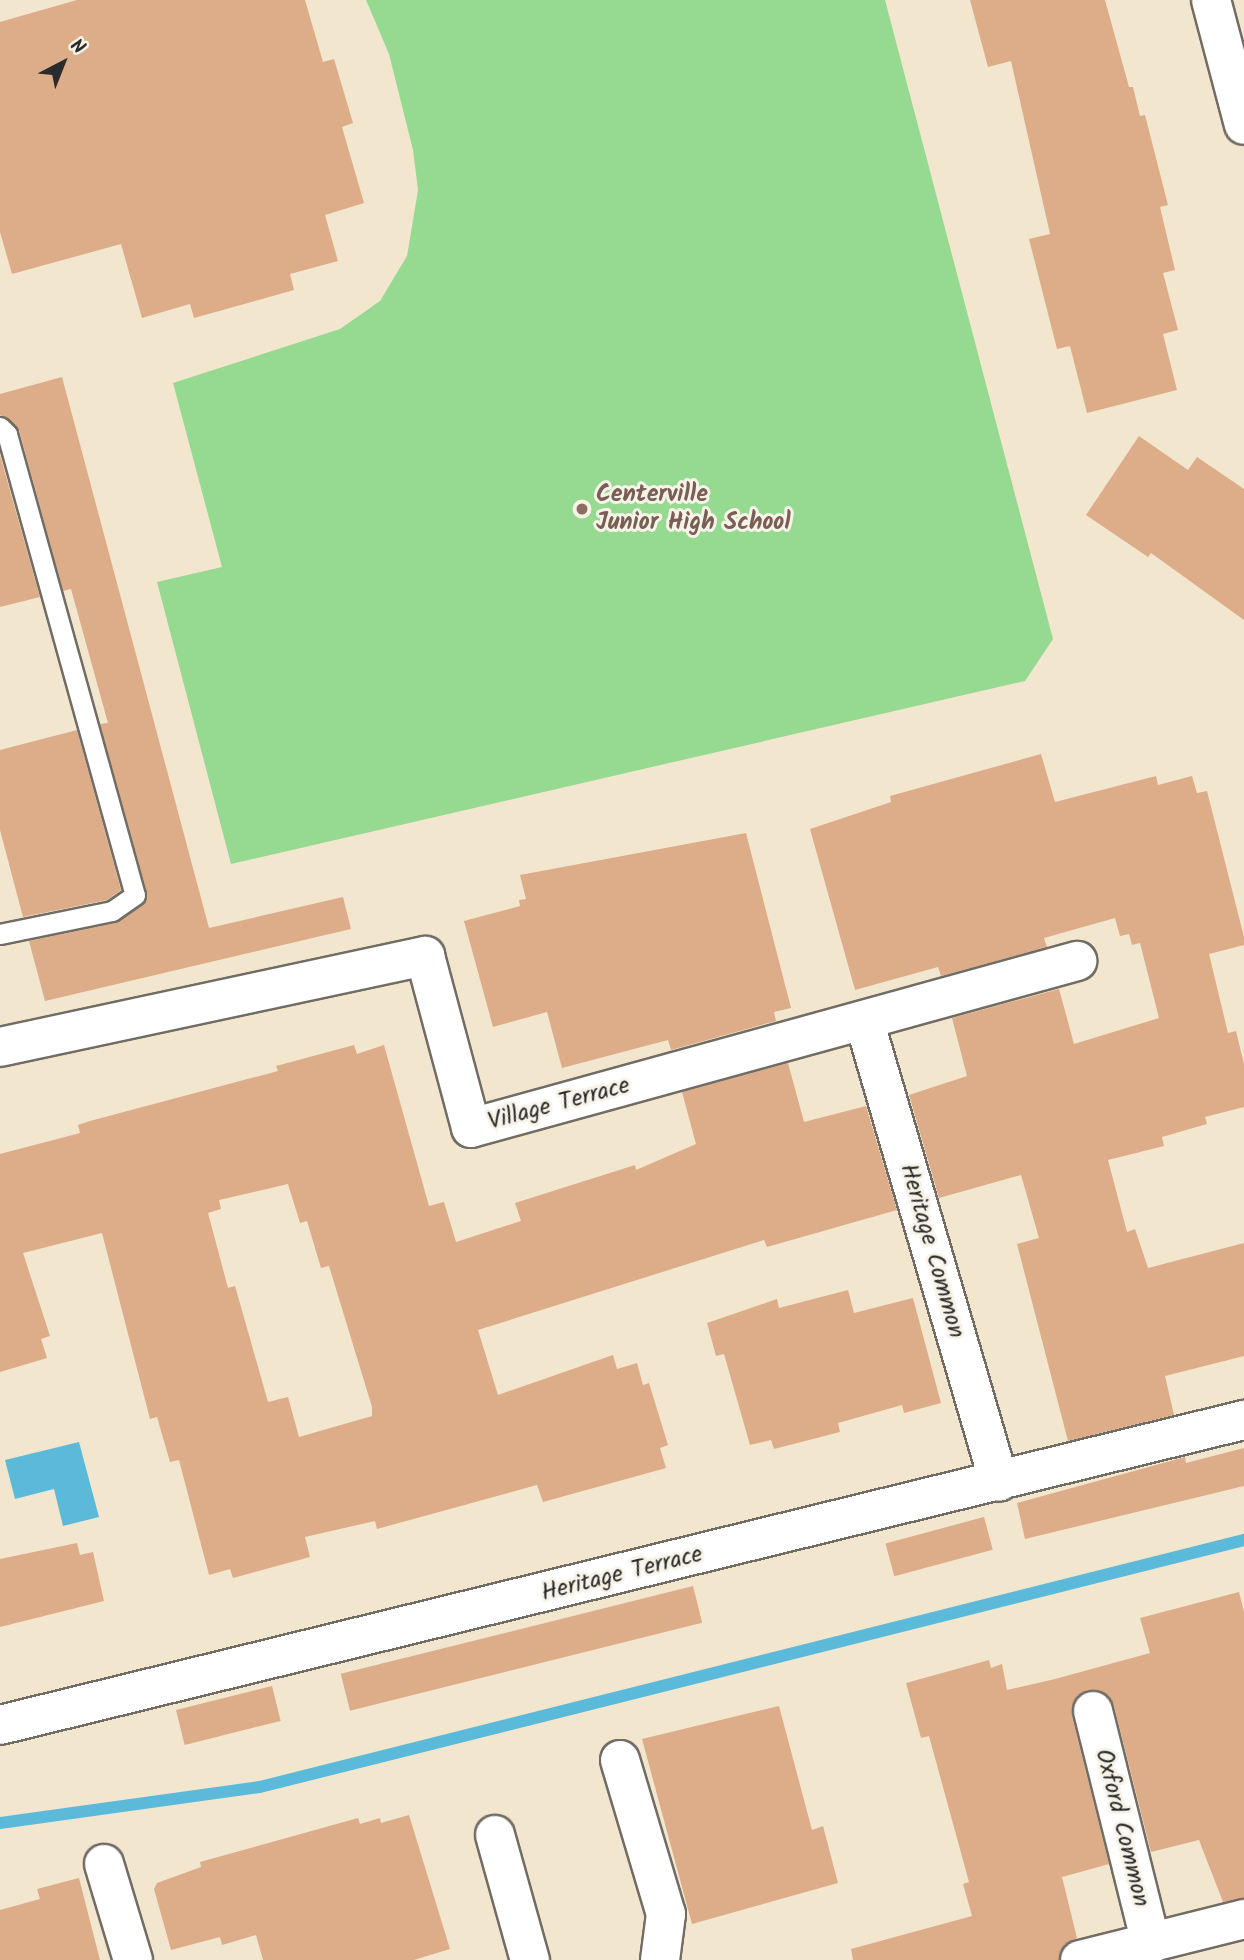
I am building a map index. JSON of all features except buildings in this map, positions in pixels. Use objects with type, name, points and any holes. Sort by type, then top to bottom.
[{"type":"street","points":[[1211,0],[1244,125]]},
{"type":"street","name":"Village Terrace","points":[[0,1047],[425,956],[471,1128],[1077,961]]},
{"type":"street","name":"Heritage Common","points":[[864,1020],[999,1482]]},
{"type":"street","name":"Heritage Terrace","points":[[0,1725],[1244,1420]]},
{"type":"street","name":"Oxford Common","points":[[1093,1711],[1152,1944]]},
{"type":"street","points":[[620,1760],[666,1914],[660,1960]]},
{"type":"street","points":[[495,1835],[530,1960]]},
{"type":"street","points":[[104,1864],[133,1960]]},
{"type":"street","points":[[1080,1960],[1244,1919]]},
{"type":"lane","points":[[0,427],[7,433],[135,895],[112,911],[0,934]]},
{"type":"green space","name":"Centerville Junior High School","points":[[366,0],[885,0],[1053,639],[1025,681],[231,864],[157,582],[222,567],[173,383],[340,329],[380,301],[407,256],[418,190],[413,150],[389,54]]},
{"type":"water","points":[[79,1442],[99,1517],[63,1526],[54,1489],[15,1499],[5,1460]]},
{"type":"waterway","points":[[0,1823],[260,1787],[1244,1540]]},
{"type":"place","name":"Centerville Junior High School","points":[[582,509]]}]
